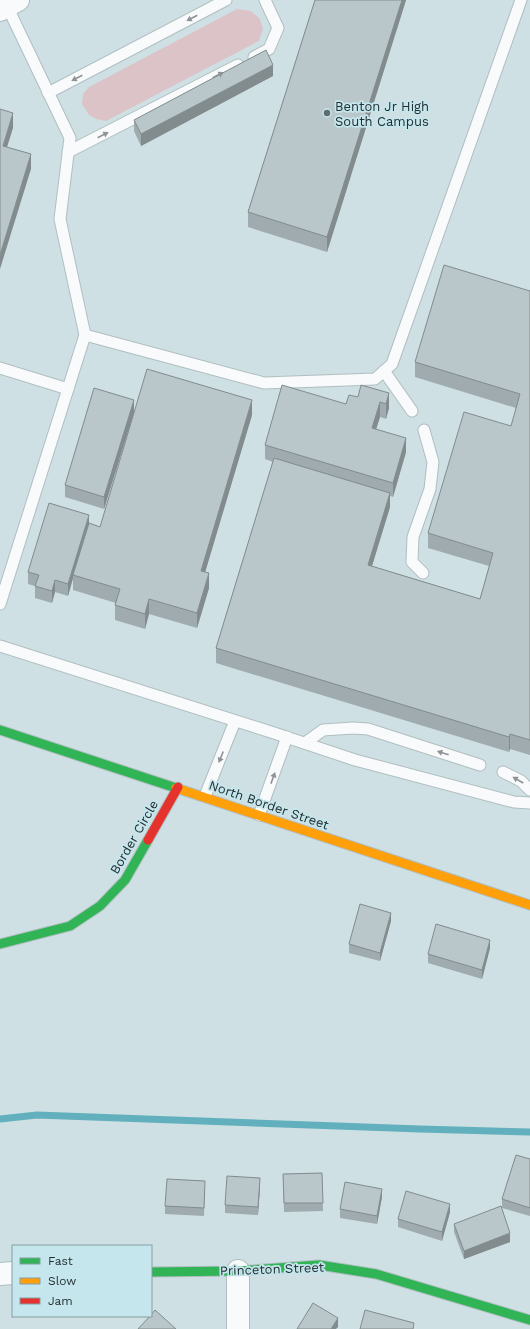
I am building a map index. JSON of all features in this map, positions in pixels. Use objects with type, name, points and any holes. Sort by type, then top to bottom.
[{"type":"street","name":"North Border Street","points":[[0,730],[178,787],[530,905]]},
{"type":"street","name":"Border Circle","points":[[0,944],[70,926],[100,906],[125,880],[178,787]]},
{"type":"street","name":"Princeton Street","points":[[152,1272],[238,1271],[319,1265],[376,1274],[530,1320]]},
{"type":"street","points":[[238,1271],[238,1329]]},
{"type":"street","points":[[0,1274],[12,1274]]},
{"type":"lane","points":[[48,93],[226,0]]},
{"type":"lane","points":[[68,152],[269,49],[278,28],[265,0]]},
{"type":"lane","points":[[85,335],[264,383],[375,379],[392,364],[521,0]]},
{"type":"lane","points":[[0,604],[85,335],[60,219],[70,138],[8,5]]},
{"type":"lane","points":[[0,368],[68,389]]},
{"type":"lane","points":[[384,371],[412,411]]},
{"type":"lane","points":[[423,573],[412,562],[414,536],[430,489],[433,462],[424,430]]},
{"type":"lane","points":[[0,646],[355,760],[514,802],[530,803]]},
{"type":"lane","points":[[205,796],[235,721]]},
{"type":"lane","points":[[305,743],[323,730],[353,728],[368,729],[480,766]]},
{"type":"lane","points":[[259,815],[287,737]]},
{"type":"lane","points":[[503,772],[521,781],[530,790]]},
{"type":"shaded area","points":[[237,9],[251,11],[260,19],[263,29],[259,41],[106,121],[96,119],[89,115],[82,104],[83,94],[89,87]]},
{"type":"building","name":"Benton Jr High South Campus","points":[[315,0],[402,0],[327,237],[248,212]]},
{"type":"building","points":[[266,50],[273,65],[141,134],[134,120]]},
{"type":"building","points":[[0,109],[13,113],[3,146],[31,154],[0,255]]},
{"type":"building","points":[[444,265],[530,291],[530,740],[510,734],[509,737],[216,648],[274,458],[390,493],[368,565],[480,599],[493,553],[428,533],[464,412],[511,426],[520,394],[415,362]]},
{"type":"building","points":[[147,369],[252,400],[201,571],[209,573],[197,613],[149,599],[145,614],[115,605],[120,589],[73,575],[89,523],[100,527]]},
{"type":"building","points":[[282,385],[346,404],[349,395],[358,397],[361,385],[389,393],[386,404],[380,402],[372,428],[406,438],[393,483],[265,445]]},
{"type":"building","points":[[94,388],[134,400],[104,497],[65,485]]},
{"type":"building","points":[[49,503],[89,515],[68,584],[55,580],[52,591],[35,586],[39,575],[28,572]]},
{"type":"building","points":[[360,904],[391,913],[380,953],[349,944]]},
{"type":"building","points":[[436,924],[490,940],[482,970],[428,954]]},
{"type":"building","points":[[516,1155],[530,1159],[530,1208],[502,1199]]},
{"type":"building","points":[[322,1173],[323,1203],[284,1203],[283,1174]]},
{"type":"building","points":[[227,1176],[260,1178],[258,1207],[225,1205]]},
{"type":"building","points":[[167,1179],[205,1181],[204,1208],[165,1206]]},
{"type":"building","points":[[345,1182],[382,1189],[377,1216],[340,1209]]},
{"type":"building","points":[[406,1191],[450,1204],[442,1232],[398,1219]]},
{"type":"building","points":[[501,1206],[510,1233],[464,1251],[454,1224]]},
{"type":"building","points":[[313,1303],[338,1318],[331,1329],[297,1329]]},
{"type":"building","points":[[155,1310],[176,1329],[138,1329],[149,1317],[152,1317],[152,1314]]},
{"type":"building","points":[[365,1310],[414,1323],[413,1329],[360,1329]]},
{"type":"waterway","points":[[0,1119],[37,1115],[530,1132]]},
{"type":"traffic: fast","points":[[0,730],[176,788]]},
{"type":"traffic: fast","points":[[0,944],[70,926],[100,906],[125,880],[148,840]]},
{"type":"traffic: fast","points":[[152,1272],[238,1271],[319,1265],[376,1274],[530,1320]]},
{"type":"traffic: slow","points":[[176,788],[530,905]]},
{"type":"traffic: jam","points":[[148,840],[178,787]]},
{"type":"place","name":"Benton Jr High South Campus","points":[[327,113]]}]
